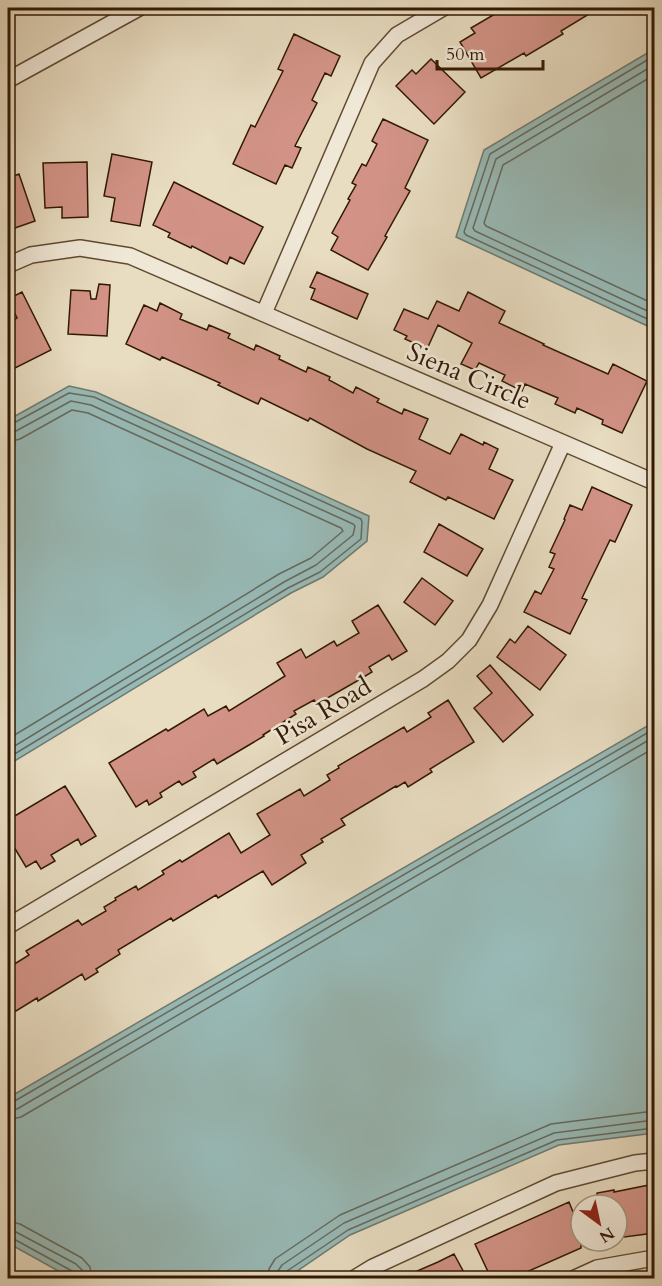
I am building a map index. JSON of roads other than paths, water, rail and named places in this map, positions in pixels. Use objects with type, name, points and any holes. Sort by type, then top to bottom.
[{"type":"street","points":[[8,80],[139,8]]},
{"type":"street","points":[[264,313],[372,63],[397,35],[443,8]]},
{"type":"street","name":"Siena Circle","points":[[8,265],[31,255],[80,248],[130,256],[654,482]]},
{"type":"street","name":"Pisa Road","points":[[8,926],[423,679],[448,661],[469,640],[490,604],[563,443]]},
{"type":"street","points":[[355,1278],[372,1267],[556,1184],[635,1162],[654,1161]]},
{"type":"street","points":[[574,1278],[597,1268],[654,1258]]},
{"type":"water","points":[[654,49],[654,329],[456,237],[484,150]]},
{"type":"water","points":[[69,386],[96,392],[369,516],[367,541],[323,577],[291,593],[8,765],[8,420]]},
{"type":"water","points":[[654,722],[654,1133],[559,1145],[350,1235],[287,1278],[76,1278],[62,1273],[8,1243],[8,1098]]}]
